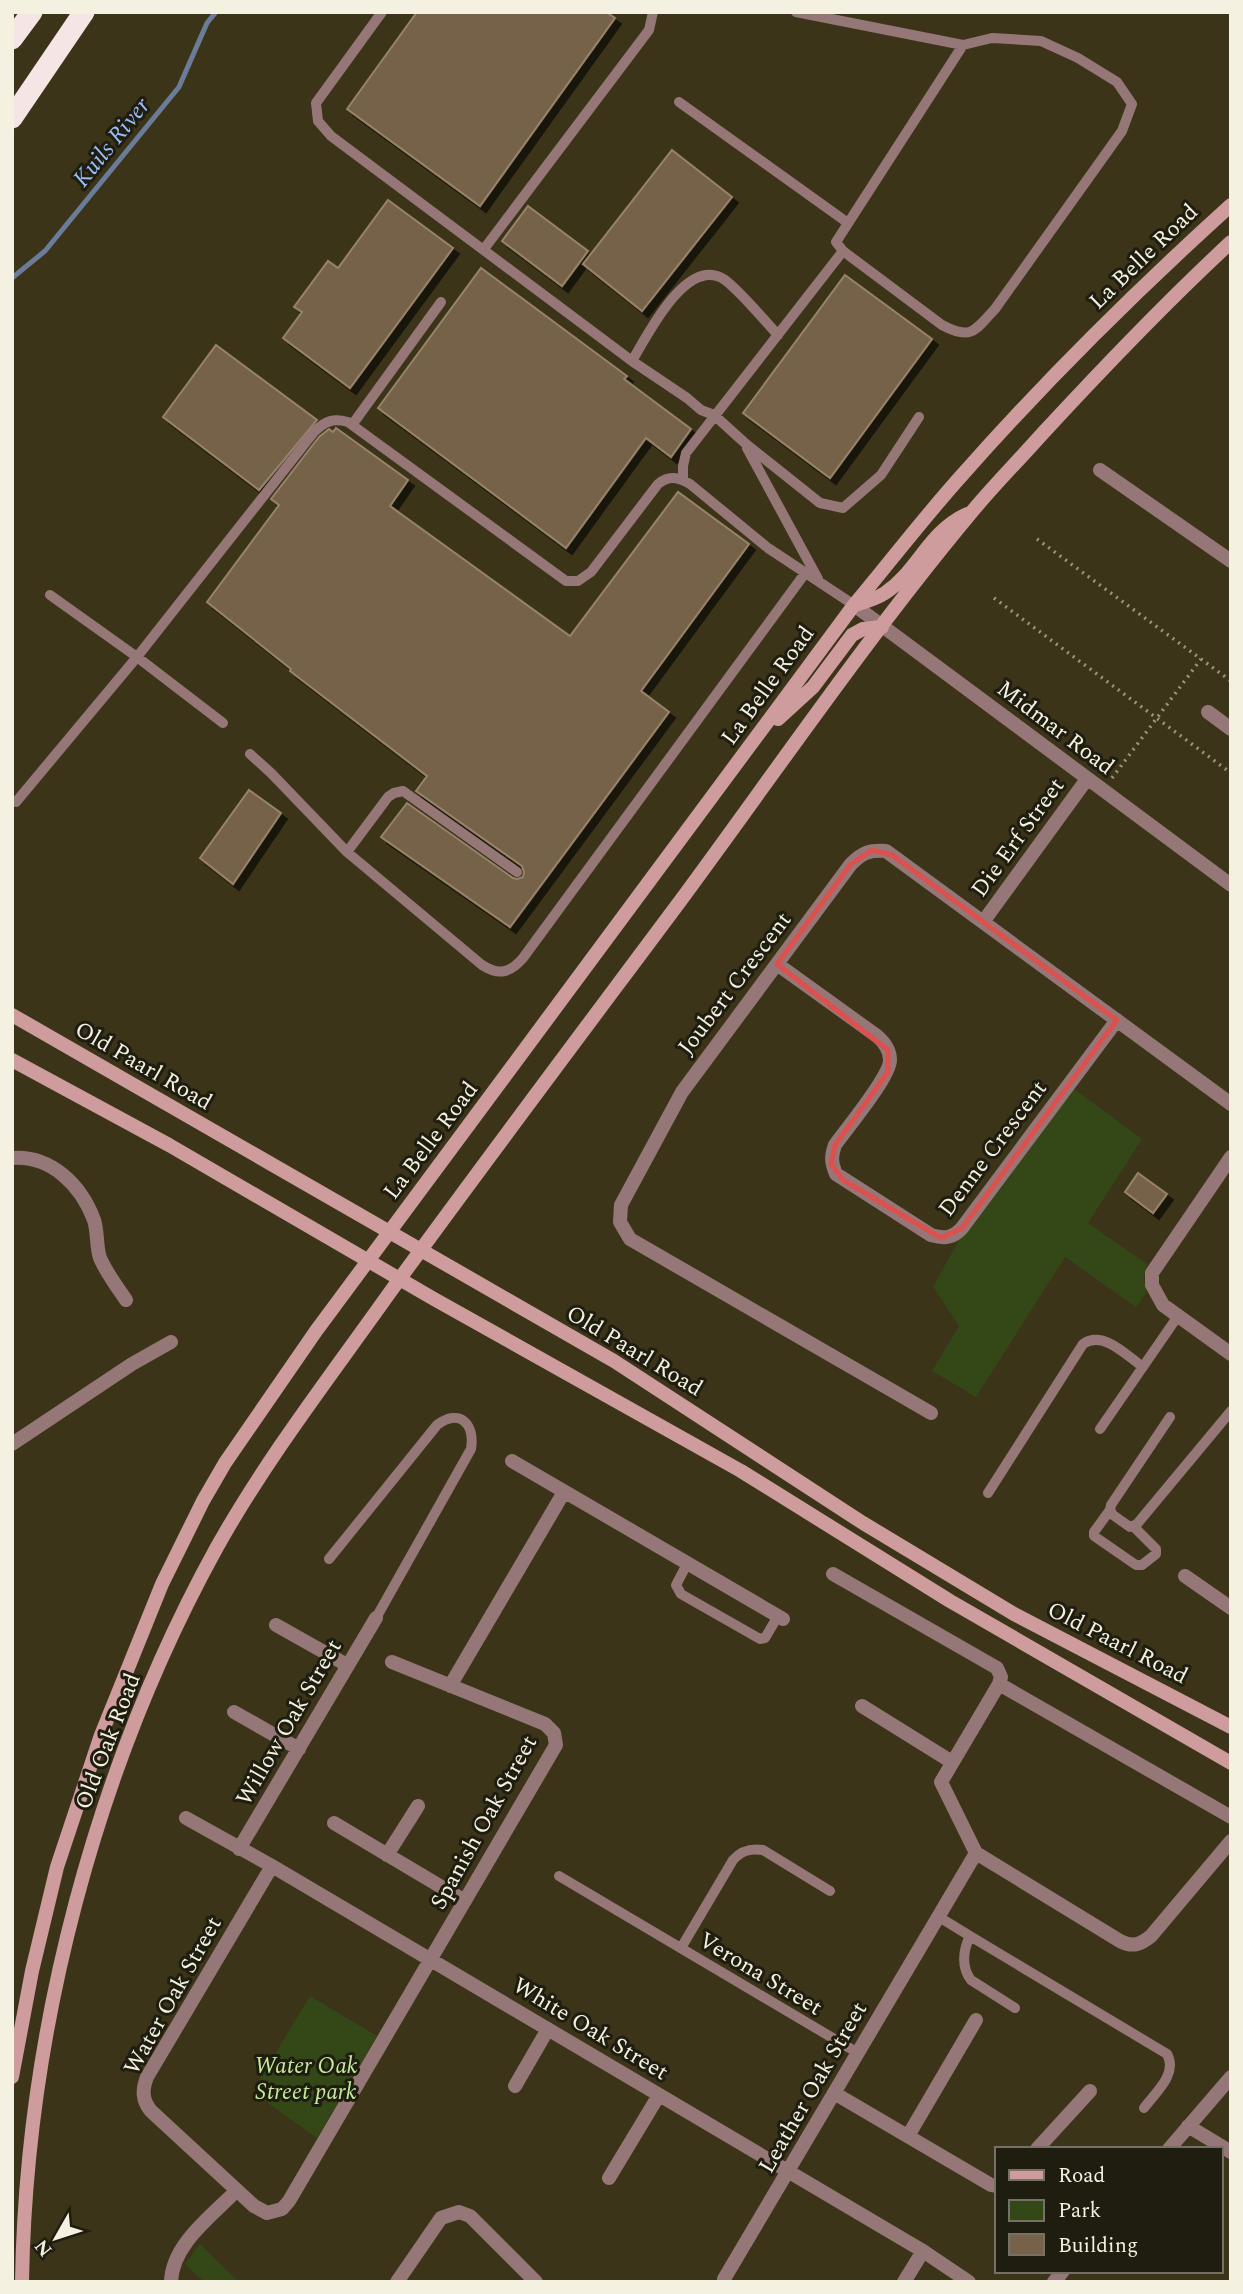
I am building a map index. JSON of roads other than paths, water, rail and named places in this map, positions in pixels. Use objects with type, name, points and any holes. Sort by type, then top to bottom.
[{"type":"highway","points":[[12,39],[32,12]]},
{"type":"highway","points":[[12,118],[84,12]]},
{"type":"main road","name":"La Belle Road","points":[[368,1261],[854,606],[935,505],[1024,406],[1141,288],[1231,205]]},
{"type":"main road","points":[[421,1250],[882,627],[971,512],[1106,365],[1231,242]]},
{"type":"main road","points":[[854,606],[885,593],[939,532],[953,520],[971,512]]},
{"type":"main road","points":[[762,730],[814,687],[852,635],[863,629],[882,627]]},
{"type":"main road","name":"Old Paarl Road","points":[[12,1015],[614,1361],[863,1523],[1014,1614],[1231,1727]]},
{"type":"main road","name":"Old Paarl Road","points":[[12,1060],[169,1145],[368,1261],[741,1471],[950,1601],[1231,1763]]},
{"type":"main road","name":"Old Oak Road","points":[[22,2282],[31,2144],[57,1985],[90,1854],[133,1729],[201,1577],[246,1498],[278,1448],[421,1250]]},
{"type":"main road","name":"Old Oak Road","points":[[12,2077],[32,1970],[57,1867],[101,1735],[165,1576],[225,1463],[368,1261]]},
{"type":"street","points":[[1100,470],[1231,561]]},
{"type":"street","name":"Midmar Road","points":[[854,606],[1231,885]]},
{"type":"street","points":[[1208,712],[1231,729]]},
{"type":"street","name":"Die Erf Street","points":[[983,922],[1087,779]]},
{"type":"street","name":"Joubert Crescent","points":[[931,1413],[630,1239],[620,1222],[621,1205],[682,1092],[851,864],[860,855],[872,850],[886,851],[1231,1104]]},
{"type":"street","name":"Denne Crescent","points":[[777,964],[877,1036],[886,1046],[889,1056],[888,1072],[835,1145],[831,1164],[835,1174],[931,1235],[941,1238],[950,1237],[962,1228],[1117,1020]]},
{"type":"street","points":[[1231,1157],[1152,1273],[1152,1285],[1163,1305],[1231,1354]]},
{"type":"street","points":[[12,1158],[41,1161],[71,1183],[95,1223],[100,1258],[125,1300]]},
{"type":"street","points":[[12,1444],[132,1364],[171,1342]]},
{"type":"street","points":[[512,1461],[780,1618]]},
{"type":"street","points":[[450,1686],[564,1492]]},
{"type":"street","points":[[833,1574],[997,1668],[1001,1676],[999,1684],[942,1779],[942,1787],[976,1853],[1120,1941],[1132,1945],[1144,1942],[1151,1936],[1231,1840]]},
{"type":"street","points":[[1185,1576],[1231,1608]]},
{"type":"street","name":"Willow Oak Street","points":[[239,1849],[376,1618]]},
{"type":"street","points":[[276,1625],[347,1665]]},
{"type":"street","name":"Spanish Oak Street","points":[[392,1662],[545,1724],[556,1739],[554,1750],[431,1960]]},
{"type":"street","points":[[999,1684],[1231,1817]]},
{"type":"street","points":[[862,1706],[952,1762]]},
{"type":"street","points":[[234,1712],[299,1749]]},
{"type":"street","points":[[387,1855],[418,1805]]},
{"type":"street","name":"White Oak Street","points":[[186,1818],[789,2171],[923,2251],[969,2282]]},
{"type":"street","points":[[334,1824],[466,1901]]},
{"type":"street","name":"Leather Oak Street","points":[[724,2280],[976,1853]]},
{"type":"street","name":"Water Oak Street","points":[[272,1866],[144,2085],[144,2098],[150,2110],[262,2212],[272,2213],[286,2206],[431,1960]]},
{"type":"street","points":[[908,2136],[976,2020]]},
{"type":"street","points":[[515,2086],[548,2029]]},
{"type":"street","points":[[1171,2147],[1231,2077]]},
{"type":"street","points":[[1039,2147],[1090,2091]]},
{"type":"street","points":[[834,2094],[995,2186]]},
{"type":"street","points":[[609,2178],[659,2095]]},
{"type":"street","points":[[1188,2126],[1231,2152]]},
{"type":"street","points":[[171,2282],[173,2262],[180,2250],[237,2190]]},
{"type":"street","points":[[397,2282],[441,2218],[459,2211],[470,2216],[536,2282]]},
{"type":"street","points":[[904,2282],[923,2251]]},
{"type":"lane","points":[[382,12],[316,103],[318,121],[331,136],[701,411],[715,415],[746,444],[820,503],[843,508],[881,475],[919,417]]},
{"type":"lane","points":[[484,249],[649,30],[653,12]]},
{"type":"lane","points":[[796,12],[963,45],[992,38],[1041,41],[1078,58],[1117,82],[1132,104],[1122,131],[995,309],[976,329],[965,334],[942,325],[843,251],[835,242],[963,45]]},
{"type":"lane","points":[[679,102],[848,223]]},
{"type":"lane","points":[[683,480],[686,453],[843,251]]},
{"type":"lane","points":[[632,360],[678,292],[693,279],[706,275],[723,279],[778,335]]},
{"type":"lane","points":[[352,425],[441,302]]},
{"type":"lane","points":[[16,802],[137,657],[319,427],[330,420],[338,419],[352,425],[554,574],[572,582],[585,578],[591,572],[658,484],[672,477],[683,480],[768,548],[854,606]]},
{"type":"lane","points":[[746,444],[819,581]]},
{"type":"lane","points":[[250,754],[347,852],[482,965],[496,972],[514,969],[806,572]]},
{"type":"lane","points":[[50,595],[223,723]]},
{"type":"lane","points":[[347,852],[388,797],[402,792],[517,872]]},
{"type":"lane","points":[[1100,1429],[1178,1316]]},
{"type":"lane","points":[[988,1493],[1083,1344],[1090,1339],[1102,1339],[1143,1367]]},
{"type":"lane","points":[[1134,1527],[1231,1411]]},
{"type":"lane","points":[[330,1559],[437,1425],[453,1417],[464,1421],[471,1428],[471,1449],[376,1618]]},
{"type":"lane","points":[[1110,1510],[1113,1515],[1134,1527],[1156,1549],[1156,1553],[1142,1565],[1136,1564],[1094,1536],[1094,1532],[1170,1417]]},
{"type":"lane","points":[[687,1564],[676,1585],[681,1594],[760,1639],[765,1638],[780,1618]]},
{"type":"lane","name":"Verona Street","points":[[681,1948],[733,1860],[742,1852],[762,1850],[830,1891]]},
{"type":"lane","name":"Verona Street","points":[[559,1876],[858,2053]]},
{"type":"lane","points":[[939,1917],[1167,2054],[1171,2063],[1168,2076],[1144,2108]]},
{"type":"lane","points":[[971,1936],[964,1956],[967,1975],[1015,2008]]},
{"type":"waterway","name":"Kuils River","points":[[12,278],[45,251],[179,87],[207,23],[216,12]]},
{"type":"park label","name":"Water Oak Street park","points":[[306,2078]]}]
